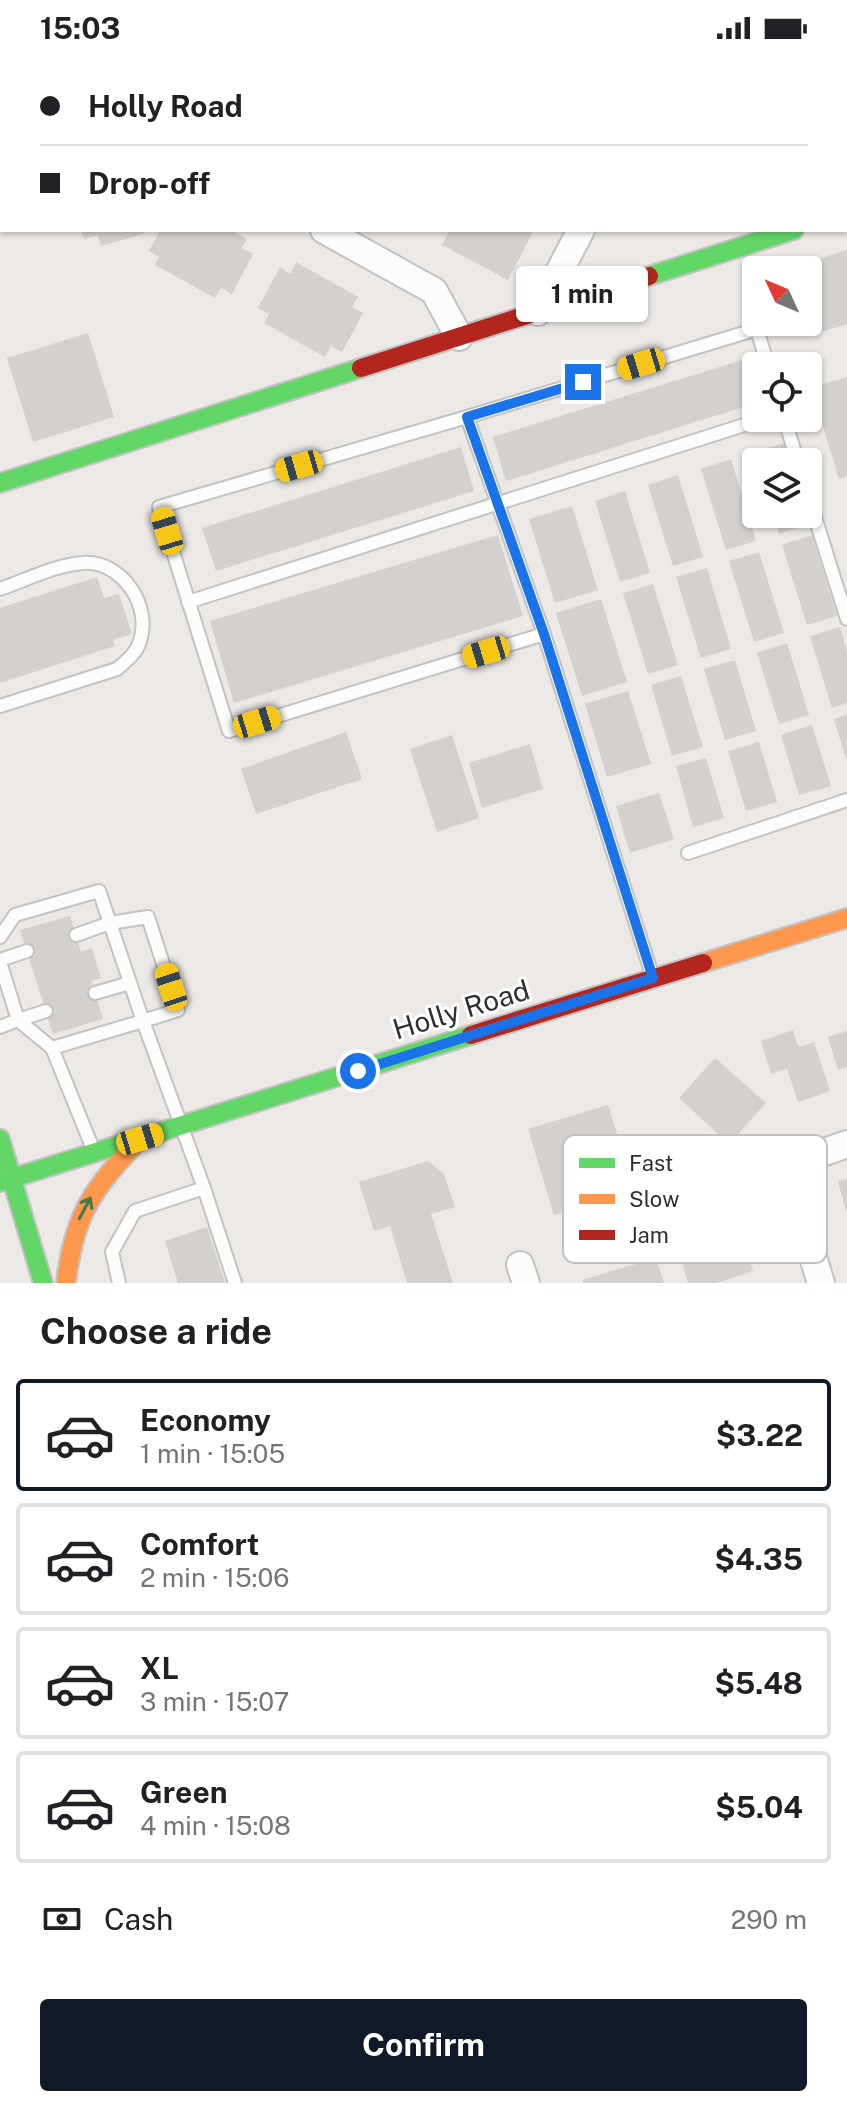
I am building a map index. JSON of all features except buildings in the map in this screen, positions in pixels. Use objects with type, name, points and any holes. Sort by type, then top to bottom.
[{"type":"main road","points":[[0,483],[788,232]]},
{"type":"main road","name":"Holly Road","points":[[6,1181],[847,918]]},
{"type":"main road","points":[[0,1139],[6,1181],[43,1283]]},
{"type":"main road","points":[[66,1283],[73,1238],[82,1210],[112,1168],[140,1139]]},
{"type":"street","points":[[328,232],[434,291],[459,337]]},
{"type":"street","points":[[538,312],[580,232]]},
{"type":"street","points":[[827,1151],[847,1144]]},
{"type":"street","points":[[815,1263],[821,1283]]},
{"type":"lane","points":[[544,634],[229,731],[159,507],[757,329],[764,352]]},
{"type":"lane","points":[[467,417],[544,634],[653,978]]},
{"type":"lane","points":[[188,602],[742,426]]},
{"type":"lane","points":[[818,528],[847,619]]},
{"type":"lane","points":[[0,589],[62,567],[84,563],[104,565],[129,584],[139,605],[143,624],[140,643],[130,658],[117,669],[0,706]]},
{"type":"lane","points":[[688,853],[847,800]]},
{"type":"lane","points":[[0,937],[15,915],[99,891],[235,1283]]},
{"type":"lane","points":[[52,1048],[178,1010],[148,917],[110,923],[76,935]]},
{"type":"lane","points":[[27,951],[0,961],[18,1020],[52,1048],[95,1153]]},
{"type":"lane","points":[[95,993],[130,983]]},
{"type":"lane","points":[[0,1027],[46,1011]]},
{"type":"lane","points":[[119,1283],[112,1252],[135,1211],[204,1188]]},
{"type":"traffic: fast","points":[[649,276],[788,232]]},
{"type":"traffic: fast","points":[[0,483],[361,368]]},
{"type":"traffic: fast","points":[[0,1182],[471,1035]]},
{"type":"traffic: fast","points":[[0,1139],[43,1283]]},
{"type":"traffic: slow","points":[[703,963],[847,918]]},
{"type":"traffic: slow","points":[[66,1283],[74,1238],[88,1204],[140,1139]]},
{"type":"traffic: jam","points":[[361,368],[649,276]]},
{"type":"traffic: jam","points":[[471,1035],[703,963]]},
{"type":"route","points":[[358,1071],[653,978],[544,634],[467,417],[583,382]]}]
